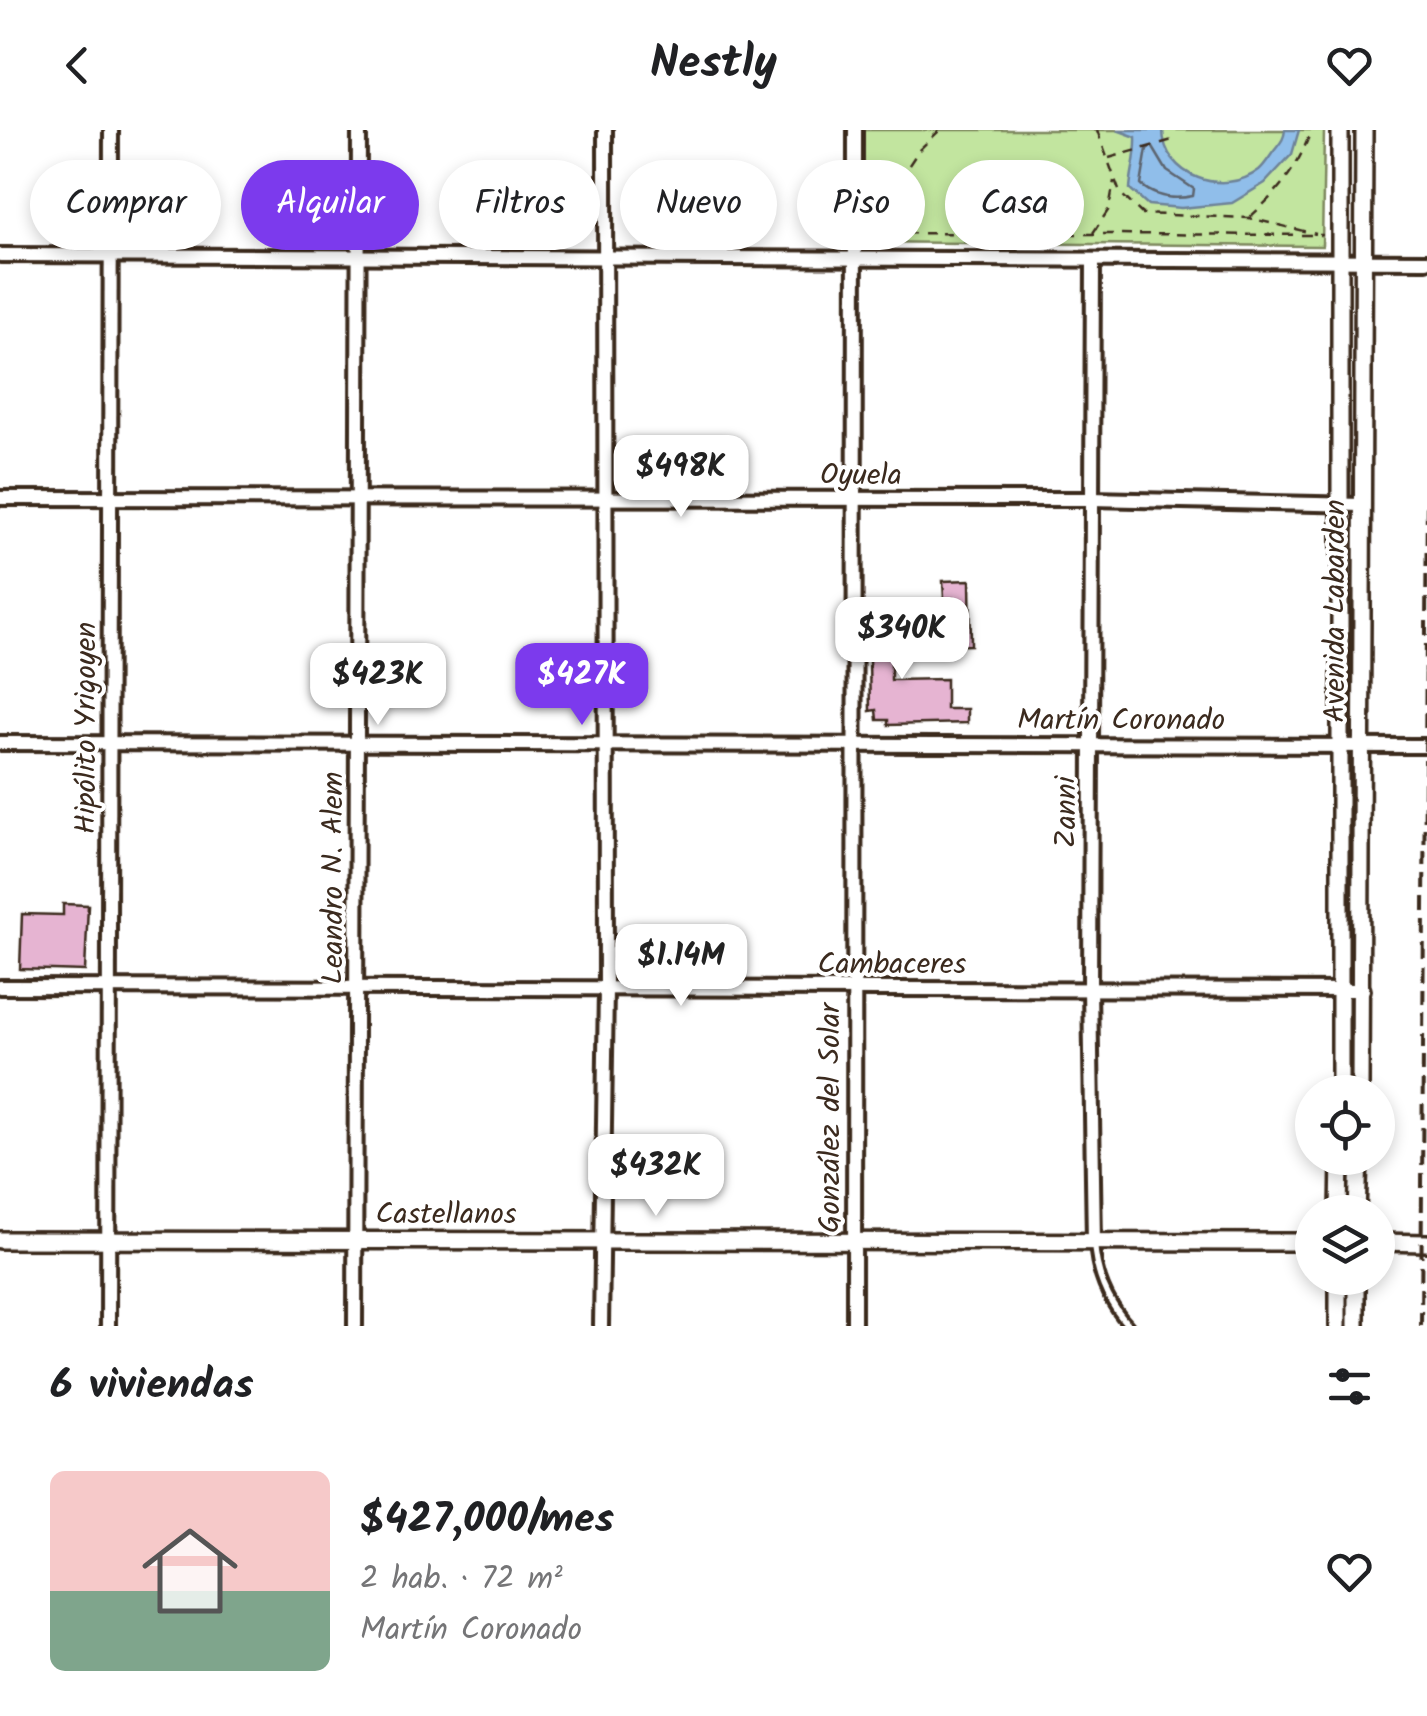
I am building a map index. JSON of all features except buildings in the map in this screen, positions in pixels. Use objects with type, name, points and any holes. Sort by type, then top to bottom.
[{"type":"street","name":"Hipólito Yrigoyen","points":[[108,1326],[112,130]]},
{"type":"street","name":"Leandro N. Alem","points":[[355,1326],[358,130]]},
{"type":"street","points":[[602,1326],[606,988],[605,130]]},
{"type":"street","name":"González del Solar","points":[[855,130],[855,160]]},
{"type":"street","name":"Avenida Labarden","points":[[1340,130],[1340,1075]]},
{"type":"street","name":"Avenida Labarden","points":[[1360,1075],[1364,130]]},
{"type":"street","name":"González del Solar","points":[[854,1326],[855,250]]},
{"type":"street","points":[[0,254],[1427,262]]},
{"type":"street","name":"Zanni","points":[[1093,261],[1090,988],[1094,1242]]},
{"type":"street","name":"Oyuela","points":[[0,498],[1091,499],[1362,505]]},
{"type":"street","name":"Martín Coronado","points":[[0,743],[1427,746]]},
{"type":"street","name":"Cambaceres","points":[[0,987],[1363,990]]},
{"type":"street","name":"Castellanos","points":[[0,1240],[1295,1242]]},
{"type":"street","points":[[1395,1242],[1427,1243]]},
{"type":"street","points":[[1338,1295],[1338,1326]]},
{"type":"street","points":[[1356,1295],[1356,1326]]},
{"type":"lane","points":[[1094,1242],[1095,1267],[1113,1309],[1128,1326]]},
{"type":"path","points":[[928,130],[932,137]]},
{"type":"path","points":[[913,160],[940,130]]},
{"type":"path","points":[[925,234],[1323,235],[1249,218],[1142,214],[1120,193],[1097,130]]},
{"type":"path","points":[[1249,218],[1274,196],[1302,157],[1310,130]]},
{"type":"path","points":[[1107,159],[1176,139]]},
{"type":"path","points":[[1093,234],[1109,209],[1115,179]]},
{"type":"green space","points":[[856,130],[1324,130],[1322,246],[1084,244],[1084,160],[945,160],[945,243],[925,243],[925,160],[856,160]]},
{"type":"water","points":[[1117,130],[1163,130],[1173,160],[1184,170],[1213,182],[1229,182],[1259,170],[1285,130],[1299,130],[1292,154],[1265,183],[1232,203],[1181,208],[1148,205],[1130,189],[1136,137]]},
{"type":"railway","points":[[1421,1326],[1427,490]]}]
